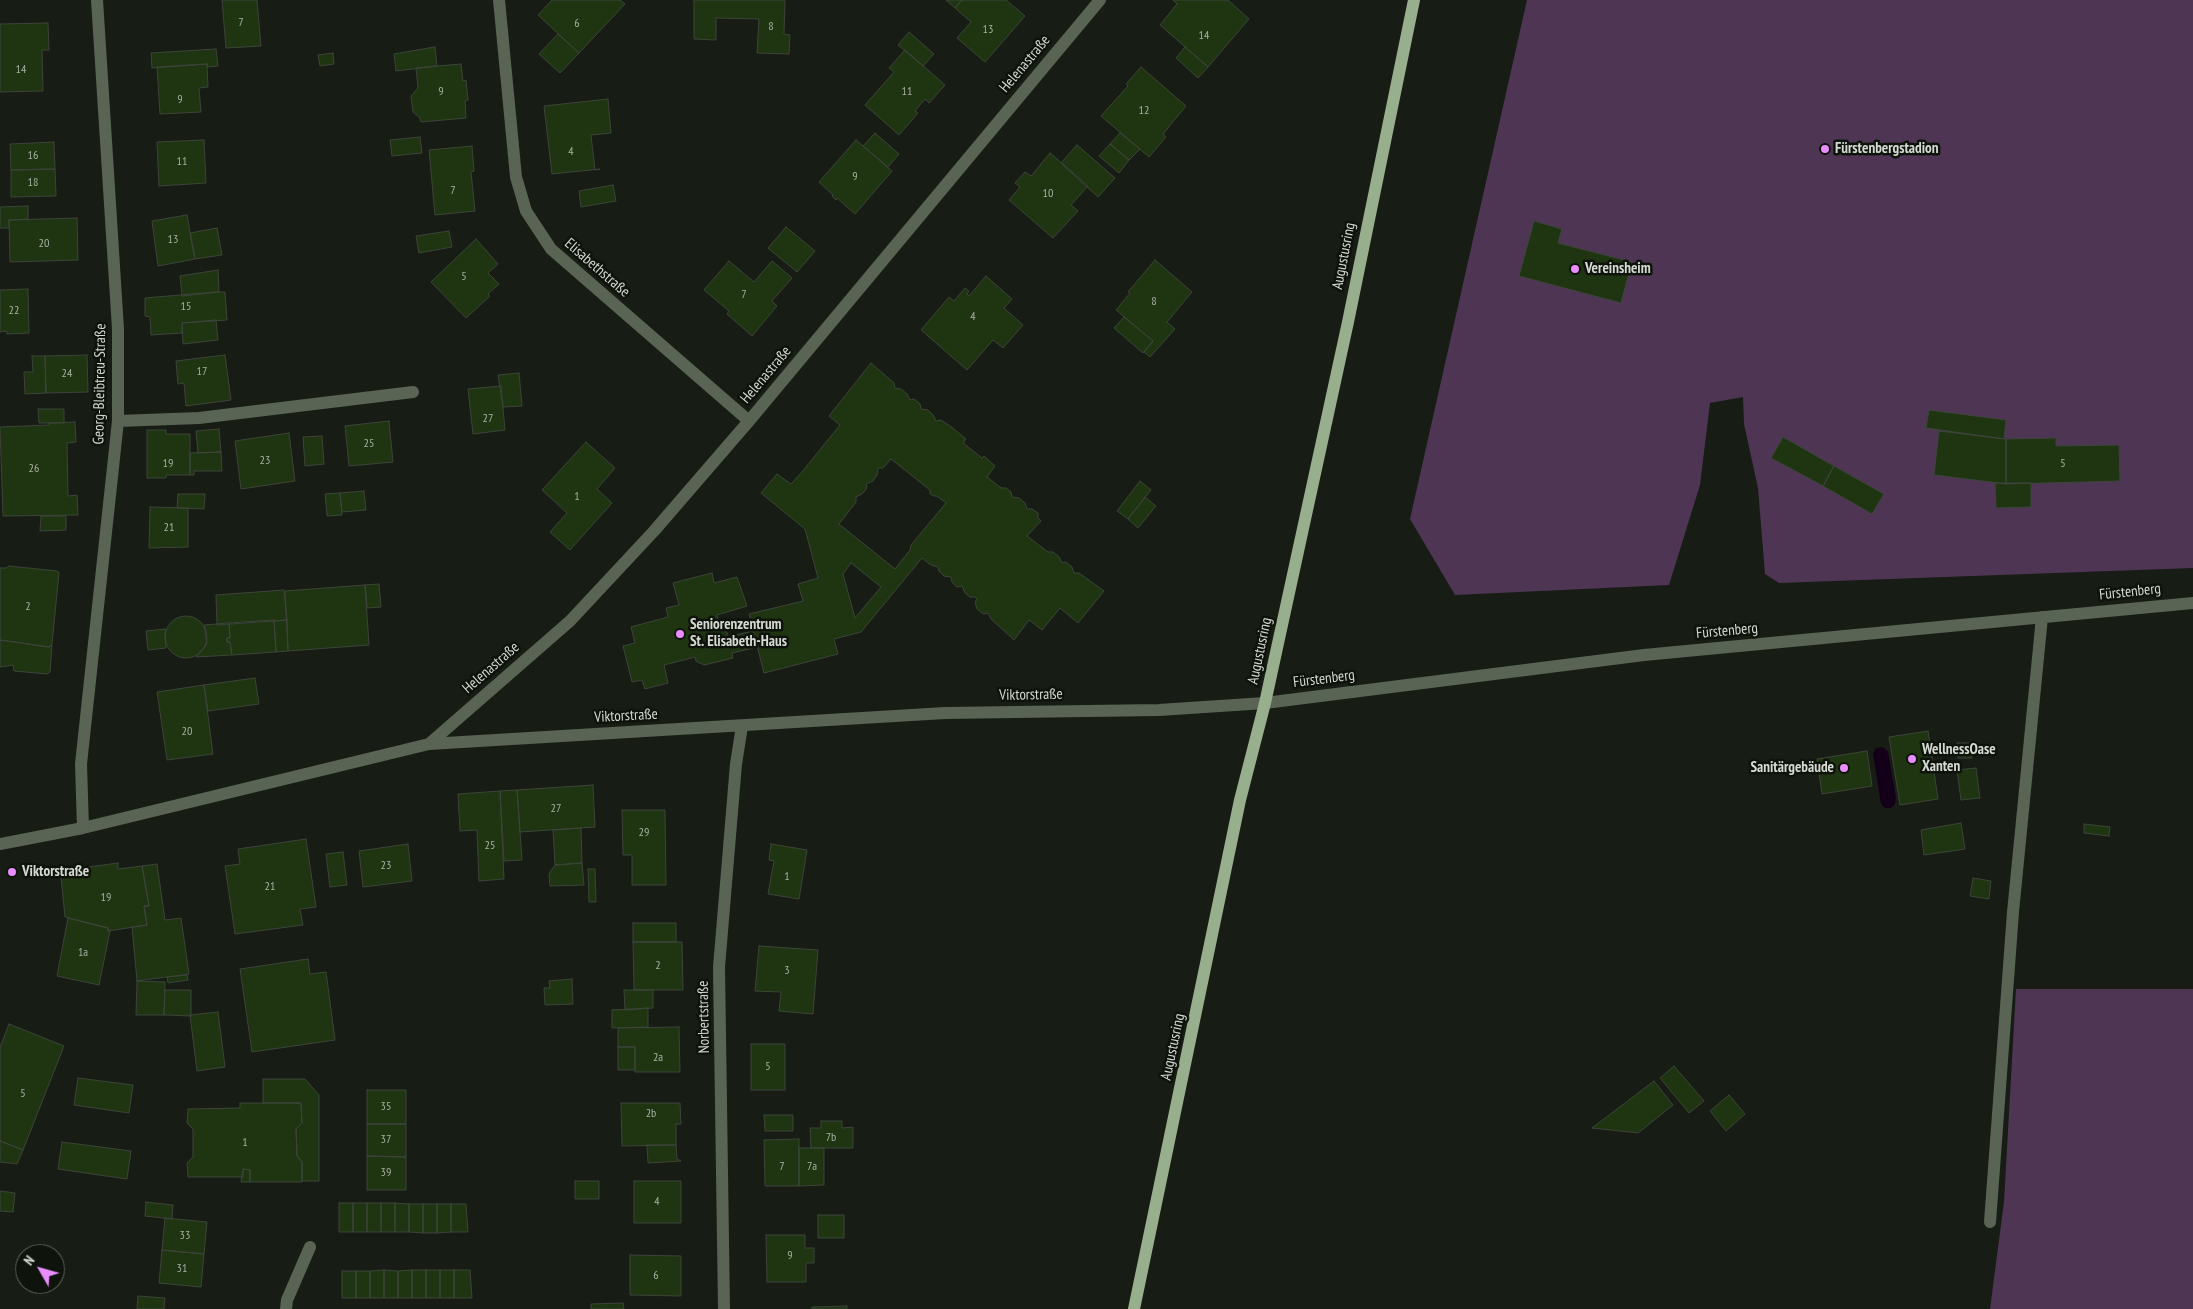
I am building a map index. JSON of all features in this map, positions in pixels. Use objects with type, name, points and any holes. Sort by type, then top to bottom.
[{"type":"main road","name":"Augustusring","points":[[1134,1309],[1240,800],[1265,703],[1346,331],[1414,0]]},
{"type":"street","name":"Georg-Bleibtreu-Straße","points":[[83,828],[81,764],[118,421],[118,329],[97,0]]},
{"type":"street","name":"Elisabethstraße","points":[[499,0],[516,177],[526,212],[550,249],[749,421]]},
{"type":"street","name":"Helenastraße","points":[[429,744],[570,621],[654,531],[749,421],[1100,0]]},
{"type":"street","points":[[118,421],[199,418],[413,392]]},
{"type":"street","name":"Fürstenberg","points":[[1265,703],[1644,655],[2193,603]]},
{"type":"street","points":[[1990,1222],[2013,912],[2042,617]]},
{"type":"street","name":"Viktorstraße","points":[[0,844],[83,828],[429,744],[945,713],[1159,710],[1265,703]]},
{"type":"street","name":"Norbertstraße","points":[[724,1309],[719,967],[736,764],[742,726]]},
{"type":"street","points":[[286,1309],[287,1300],[310,1247]]},
{"type":"shaded area","points":[[1527,0],[2193,0],[2193,568],[1779,583],[1765,574],[1758,488],[1744,424],[1743,397],[1710,403],[1700,485],[1669,585],[1455,595],[1410,519]]},
{"type":"shaded area","points":[[1880,747],[1888,752],[1896,797],[1895,804],[1891,808],[1885,808],[1881,804],[1873,754],[1875,749]]},
{"type":"shaded area","points":[[2016,989],[2193,989],[2193,1309],[1990,1309],[2004,1202]]},
{"type":"building","points":[[222,0],[257,0],[261,46],[226,48]]},
{"type":"building","points":[[552,0],[620,0],[625,4],[579,53],[538,15]]},
{"type":"building","points":[[694,0],[785,0],[784,34],[790,35],[789,54],[757,53],[759,19],[716,18],[716,40],[694,39]]},
{"type":"building","points":[[946,0],[962,0],[955,8]]},
{"type":"building","points":[[962,0],[1006,0],[1025,16],[985,62],[957,38],[971,22],[955,8]]},
{"type":"building","points":[[1173,0],[1228,0],[1249,19],[1208,67],[1160,25],[1177,4]]},
{"type":"building","points":[[48,23],[49,50],[42,50],[43,91],[0,92],[0,24]]},
{"type":"building","points":[[909,32],[934,54],[923,66],[898,45]]},
{"type":"building","points":[[558,34],[579,53],[560,73],[539,54]]},
{"type":"building","points":[[435,47],[437,66],[396,71],[394,54]]},
{"type":"building","points":[[1185,47],[1208,67],[1198,78],[1176,58]]},
{"type":"building","points":[[216,49],[218,66],[207,67],[207,64],[152,68],[151,53]]},
{"type":"building","points":[[905,50],[945,85],[929,103],[925,99],[915,111],[918,113],[899,135],[865,105],[894,72],[889,68]]},
{"type":"building","points":[[333,53],[334,64],[320,66],[318,55]]},
{"type":"building","points":[[207,64],[208,87],[199,88],[201,112],[160,114],[157,67]]},
{"type":"building","points":[[461,64],[463,81],[466,80],[468,100],[465,101],[466,118],[421,122],[420,118],[413,112],[411,96],[418,88],[416,68]]},
{"type":"building","points":[[1141,67],[1186,106],[1163,134],[1166,137],[1149,157],[1101,116],[1128,86],[1126,84]]},
{"type":"building","points":[[608,99],[611,133],[591,135],[595,170],[552,174],[544,106]]},
{"type":"building","points":[[875,133],[899,154],[888,167],[863,146]]},
{"type":"building","points":[[1120,133],[1140,149],[1129,160],[1110,144]]},
{"type":"building","points":[[420,137],[422,153],[392,156],[390,140]]},
{"type":"building","points":[[204,140],[206,183],[159,186],[157,142]]},
{"type":"building","points":[[856,140],[892,171],[855,214],[837,198],[836,200],[819,182]]},
{"type":"building","points":[[54,142],[55,169],[11,170],[10,144]]},
{"type":"building","points":[[1110,144],[1129,160],[1119,173],[1099,156]]},
{"type":"building","points":[[1077,145],[1115,178],[1098,197],[1061,163]]},
{"type":"building","points":[[472,146],[474,171],[471,172],[475,211],[435,215],[429,150]]},
{"type":"building","points":[[1050,153],[1088,186],[1071,205],[1078,211],[1053,238],[1009,200],[1020,187],[1015,183],[1025,172],[1031,176]]},
{"type":"building","points":[[55,169],[56,196],[11,197],[11,170]]},
{"type":"building","points":[[613,185],[616,201],[581,207],[579,191]]},
{"type":"building","points":[[28,206],[28,219],[9,220],[9,228],[0,228],[0,207]]},
{"type":"building","points":[[187,215],[195,259],[158,266],[152,221]]},
{"type":"building","points":[[77,218],[78,260],[10,262],[9,220]]},
{"type":"building","name":"Vereinsheim","points":[[1534,221],[1562,229],[1558,243],[1632,262],[1621,303],[1519,276]]},
{"type":"building","points":[[786,227],[815,251],[797,272],[768,248]]},
{"type":"building","points":[[217,228],[222,255],[195,259],[190,233]]},
{"type":"building","points":[[449,231],[452,247],[419,253],[416,236]]},
{"type":"building","points":[[476,239],[498,264],[488,273],[499,284],[488,294],[490,296],[466,318],[431,282]]},
{"type":"building","points":[[1155,260],[1192,292],[1167,322],[1175,329],[1150,357],[1144,352],[1153,341],[1116,310],[1130,293],[1128,292]]},
{"type":"building","points":[[729,261],[754,282],[772,261],[792,278],[772,301],[777,306],[752,336],[727,314],[729,311],[704,290]]},
{"type":"building","points":[[218,270],[219,292],[182,296],[180,276]]},
{"type":"building","points":[[986,276],[1012,299],[1004,308],[1023,325],[1003,348],[993,340],[967,370],[921,330],[949,297],[954,301],[965,288],[969,291],[967,294],[969,296]]},
{"type":"building","points":[[28,289],[29,333],[7,334],[7,331],[0,332],[0,290]]},
{"type":"building","points":[[225,292],[227,320],[182,323],[182,333],[151,335],[150,317],[145,316],[145,298]]},
{"type":"building","points":[[1124,317],[1153,341],[1143,353],[1114,328]]},
{"type":"building","points":[[216,320],[218,340],[183,344],[182,323]]},
{"type":"building","points":[[87,355],[88,392],[46,393],[45,356]]},
{"type":"building","points":[[225,355],[231,400],[186,406],[184,383],[178,384],[176,361]]},
{"type":"building","points":[[32,356],[45,356],[46,393],[25,394],[24,372],[33,372]]},
{"type":"building","points":[[871,363],[894,383],[895,388],[901,389],[910,400],[914,399],[920,404],[921,409],[928,410],[936,421],[941,420],[950,426],[966,439],[963,443],[982,458],[984,456],[995,466],[987,477],[1001,488],[1006,488],[1011,492],[1012,497],[1019,498],[1025,503],[1027,509],[1032,509],[1038,513],[1038,518],[1041,521],[1027,536],[1048,552],[1053,552],[1062,563],[1066,562],[1072,567],[1074,573],[1079,573],[1104,591],[1078,623],[1060,608],[1042,630],[1029,620],[1014,640],[991,619],[988,613],[983,614],[977,609],[975,602],[977,599],[975,597],[970,597],[965,593],[962,586],[957,587],[952,582],[951,577],[944,576],[938,567],[931,565],[922,558],[861,632],[834,639],[838,654],[764,673],[749,614],[803,601],[798,584],[818,578],[805,529],[761,493],[777,474],[791,484],[802,472],[840,425],[829,416]],"holes":[[[891,459],[930,490],[930,494],[937,496],[946,503],[911,545],[910,550],[895,569],[839,524],[856,502],[856,497],[867,488],[866,484],[873,481],[877,475],[878,468],[883,468]],[[851,563],[881,587],[855,618],[843,574]]]},
{"type":"building","points":[[519,373],[522,406],[503,407],[498,375]]},
{"type":"building","points":[[501,386],[505,430],[473,434],[468,389]]},
{"type":"building","points":[[38,409],[64,409],[64,423],[39,423]]},
{"type":"building","points":[[1929,410],[2006,420],[2004,439],[1926,428]]},
{"type":"building","points":[[389,421],[393,462],[349,466],[345,426]]},
{"type":"building","points":[[75,422],[76,442],[67,443],[68,496],[77,495],[78,515],[3,516],[0,427]]},
{"type":"building","points":[[219,429],[221,452],[198,453],[196,431]]},
{"type":"building","points":[[147,430],[166,430],[166,434],[190,434],[190,475],[166,475],[166,478],[147,478]]},
{"type":"building","points":[[1939,431],[2006,439],[2006,484],[1934,475]]},
{"type":"building","points":[[289,433],[295,481],[241,489],[235,441]]},
{"type":"building","points":[[322,436],[324,464],[305,466],[303,437]]},
{"type":"building","points":[[1783,437],[1834,466],[1823,486],[1771,458]]},
{"type":"building","points":[[2056,438],[2056,446],[2119,445],[2120,481],[2006,484],[2006,439]]},
{"type":"building","points":[[586,442],[615,468],[597,489],[612,503],[570,550],[550,532],[567,513],[542,490]]},
{"type":"building","points":[[221,452],[222,471],[194,471],[194,475],[190,475],[190,453]]},
{"type":"building","points":[[1834,466],[1884,494],[1872,514],[1823,486]]},
{"type":"building","points":[[1140,481],[1151,490],[1128,519],[1117,511]]},
{"type":"building","points":[[1995,483],[2031,483],[2031,507],[1996,508]]},
{"type":"building","points":[[364,491],[366,510],[342,512],[340,493]]},
{"type":"building","points":[[340,493],[342,515],[327,516],[325,494]]},
{"type":"building","points":[[178,494],[205,494],[204,509],[177,508]]},
{"type":"building","points":[[1145,497],[1156,506],[1138,528],[1128,519]]},
{"type":"building","points":[[150,507],[188,508],[188,547],[149,548]]},
{"type":"building","points":[[41,516],[66,516],[66,530],[40,531]]},
{"type":"building","points":[[9,566],[57,571],[59,573],[52,644],[49,647],[0,640],[0,568]]},
{"type":"building","name":"Seniorenzentrum St. Elisabeth-Haus","points":[[712,573],[714,583],[737,577],[747,606],[717,615],[719,626],[725,625],[728,637],[753,631],[758,647],[732,653],[733,658],[704,665],[696,661],[695,657],[664,665],[668,683],[645,689],[642,680],[632,682],[623,646],[635,643],[631,627],[668,617],[666,608],[679,605],[673,583]]},
{"type":"building","points":[[379,584],[381,607],[367,608],[365,585]]},
{"type":"building","points":[[365,585],[369,645],[288,651],[285,591]]},
{"type":"building","points":[[284,590],[287,620],[217,625],[216,595]]},
{"type":"building","points":[[190,616],[198,619],[204,625],[207,637],[204,649],[198,655],[182,658],[174,655],[168,649],[165,633],[168,625],[174,619]]},
{"type":"building","points":[[274,620],[276,652],[232,655],[230,642],[227,642],[227,638],[230,638],[229,623]]},
{"type":"building","points":[[287,620],[288,651],[276,652],[274,621]]},
{"type":"building","points":[[229,623],[230,638],[227,638],[227,642],[230,642],[232,655],[196,657],[207,644],[204,625]]},
{"type":"building","points":[[165,629],[166,648],[148,650],[146,631]]},
{"type":"building","points":[[0,640],[49,647],[52,645],[50,672],[47,674],[14,671],[13,665],[0,667]]},
{"type":"building","points":[[255,678],[259,704],[208,711],[204,685]]},
{"type":"building","points":[[204,685],[213,754],[167,760],[157,692]]},
{"type":"building","name":"WellnessOase Xanten","points":[[1928,731],[1938,799],[1900,805],[1889,737]]},
{"type":"building","points":[[1957,743],[1971,743],[1972,758],[1958,758]]},
{"type":"building","name":"Sanitärgebäude","points":[[1867,751],[1872,786],[1822,794],[1817,759]]},
{"type":"building","points":[[1976,768],[1980,798],[1961,800],[1957,770]]},
{"type":"building","points":[[593,785],[595,827],[520,832],[517,790]]},
{"type":"building","points":[[517,790],[522,860],[504,861],[500,791]]},
{"type":"building","points":[[500,791],[504,879],[479,881],[477,830],[460,831],[458,794]]},
{"type":"building","points":[[622,810],[665,810],[666,885],[632,885],[632,855],[623,855]]},
{"type":"building","points":[[1961,823],[1965,849],[1924,855],[1921,830]]},
{"type":"building","points":[[2084,824],[2110,827],[2109,836],[2084,833]]},
{"type":"building","points":[[581,828],[582,863],[555,865],[553,830]]},
{"type":"building","points":[[306,839],[316,907],[300,909],[303,925],[235,934],[225,866],[240,864],[238,849]]},
{"type":"building","points":[[408,844],[412,881],[363,887],[359,851]]},
{"type":"building","points":[[771,844],[807,850],[799,899],[768,894],[774,861],[769,860]]},
{"type":"building","points":[[343,852],[347,885],[330,887],[326,854]]},
{"type":"building","points":[[118,863],[118,869],[142,866],[149,906],[144,906],[147,925],[108,931],[108,928],[65,917],[61,877],[82,874],[81,868]]},
{"type":"building","points":[[582,863],[584,885],[550,886],[549,874],[555,865]]},
{"type":"building","points":[[157,864],[165,920],[181,918],[189,974],[137,981],[132,927],[147,925],[144,906],[149,906],[142,866]]},
{"type":"building","points":[[588,869],[595,869],[596,902],[589,902]]},
{"type":"building","points":[[1973,878],[1991,881],[1989,899],[1970,896]]},
{"type":"building","points":[[68,918],[108,928],[108,931],[110,931],[99,985],[57,976]]},
{"type":"building","points":[[633,923],[676,923],[676,942],[633,942]]},
{"type":"building","points":[[633,942],[682,942],[683,990],[634,990]]},
{"type":"building","points":[[759,946],[818,950],[813,1014],[779,1011],[781,992],[755,991]]},
{"type":"building","points":[[308,959],[310,974],[326,972],[335,1040],[252,1052],[240,969]]},
{"type":"building","points":[[187,975],[188,980],[168,983],[167,977]]},
{"type":"building","points":[[572,979],[573,1004],[545,1005],[544,988],[550,988],[549,981]]},
{"type":"building","points":[[137,981],[165,982],[164,1015],[136,1015]]},
{"type":"building","points":[[165,990],[191,990],[191,1016],[164,1015]]},
{"type":"building","points":[[624,990],[653,990],[653,1008],[625,1010]]},
{"type":"building","points":[[648,1008],[648,1027],[612,1028],[612,1010]]},
{"type":"building","points":[[218,1012],[225,1067],[197,1071],[190,1015]]},
{"type":"building","points":[[9,1024],[64,1046],[23,1150],[0,1141],[0,1047]]},
{"type":"building","points":[[679,1027],[680,1072],[635,1072],[635,1047],[618,1047],[618,1028]]},
{"type":"building","points":[[751,1044],[785,1044],[785,1090],[751,1090]]},
{"type":"building","points":[[618,1047],[635,1047],[635,1070],[618,1070]]},
{"type":"building","points":[[1674,1066],[1704,1101],[1689,1113],[1660,1078]]},
{"type":"building","points":[[78,1078],[133,1085],[129,1113],[74,1105]]},
{"type":"building","points":[[263,1079],[305,1079],[319,1095],[319,1181],[302,1181],[302,1162],[297,1156],[296,1129],[302,1123],[301,1103],[263,1103]]},
{"type":"building","points":[[1654,1081],[1673,1105],[1638,1133],[1592,1128]]},
{"type":"building","points":[[367,1090],[406,1090],[406,1124],[367,1124]]},
{"type":"building","points":[[1729,1095],[1745,1114],[1726,1131],[1710,1111]]},
{"type":"building","points":[[240,1103],[301,1103],[302,1123],[296,1129],[297,1156],[302,1162],[302,1182],[250,1182],[250,1170],[243,1169],[243,1177],[188,1177],[187,1163],[193,1157],[193,1129],[187,1123],[188,1109],[240,1108]]},
{"type":"building","points":[[621,1103],[680,1103],[681,1124],[676,1124],[676,1145],[622,1146]]},
{"type":"building","points":[[764,1115],[793,1115],[793,1131],[765,1131]]},
{"type":"building","points":[[821,1121],[842,1121],[842,1128],[853,1127],[853,1148],[811,1148],[810,1128],[821,1128]]},
{"type":"building","points":[[367,1124],[406,1124],[406,1157],[367,1156]]},
{"type":"building","points":[[799,1139],[799,1186],[765,1186],[764,1140]]},
{"type":"building","points":[[0,1141],[23,1150],[17,1164],[0,1162]]},
{"type":"building","points":[[62,1142],[131,1151],[127,1179],[58,1169]]},
{"type":"building","points":[[647,1145],[676,1145],[677,1159],[681,1161],[648,1163]]},
{"type":"building","points":[[799,1148],[824,1148],[824,1185],[799,1186]]},
{"type":"building","points":[[367,1156],[406,1157],[406,1190],[367,1190]]},
{"type":"building","points":[[243,1169],[250,1170],[250,1182],[241,1182]]},
{"type":"building","points":[[575,1181],[599,1181],[599,1199],[575,1199]]},
{"type":"building","points":[[634,1181],[681,1181],[681,1223],[634,1223]]},
{"type":"building","points":[[0,1191],[15,1193],[13,1212],[0,1211]]},
{"type":"building","points":[[146,1202],[173,1205],[172,1219],[145,1216]]},
{"type":"building","points":[[339,1203],[353,1203],[353,1232],[339,1232]]},
{"type":"building","points":[[353,1203],[367,1203],[367,1232],[353,1232]]},
{"type":"building","points":[[367,1203],[381,1203],[381,1232],[367,1232]]},
{"type":"building","points":[[381,1203],[395,1203],[395,1232],[381,1232]]},
{"type":"building","points":[[395,1203],[409,1204],[409,1232],[395,1232]]},
{"type":"building","points":[[409,1204],[423,1204],[423,1233],[409,1232]]},
{"type":"building","points":[[423,1204],[437,1204],[437,1233],[423,1233]]},
{"type":"building","points":[[437,1204],[451,1204],[451,1232],[437,1233]]},
{"type":"building","points":[[451,1204],[466,1204],[468,1232],[451,1232]]},
{"type":"building","points":[[818,1215],[844,1215],[844,1238],[818,1238]]},
{"type":"building","points":[[165,1218],[207,1222],[204,1254],[162,1250]]},
{"type":"building","points":[[766,1235],[805,1235],[805,1248],[814,1248],[814,1263],[806,1263],[806,1282],[767,1282]]},
{"type":"building","points":[[162,1250],[204,1254],[201,1287],[159,1283]]},
{"type":"building","points":[[630,1255],[681,1256],[681,1296],[630,1295]]},
{"type":"building","points":[[384,1270],[398,1271],[398,1298],[384,1298]]},
{"type":"building","points":[[384,1270],[384,1298],[370,1298],[370,1271]]},
{"type":"building","points":[[412,1270],[426,1270],[426,1298],[412,1298]]},
{"type":"building","points":[[412,1270],[412,1298],[398,1298],[398,1271]]},
{"type":"building","points":[[426,1270],[440,1270],[440,1298],[426,1298]]},
{"type":"building","points":[[440,1270],[454,1270],[454,1298],[440,1298]]},
{"type":"building","points":[[454,1270],[470,1270],[472,1298],[454,1298]]},
{"type":"building","points":[[342,1271],[356,1271],[356,1298],[342,1298]]},
{"type":"building","points":[[356,1271],[370,1271],[370,1298],[356,1298]]},
{"type":"building","points":[[138,1296],[165,1298],[164,1309],[137,1309]]},
{"type":"building","points":[[623,1303],[624,1309],[591,1309],[591,1304]]},
{"type":"building","points":[[847,1306],[847,1309],[812,1309],[812,1307]]},
{"type":"place","name":"Fürstenbergstadion","points":[[1825,149]]},
{"type":"place","name":"Vereinsheim","points":[[1575,269]]},
{"type":"place","name":"Seniorenzentrum St. Elisabeth-Haus","points":[[680,634]]},
{"type":"place","name":"WellnessOase Xanten","points":[[1912,759]]},
{"type":"place","name":"Sanitärgebäude","points":[[1844,768]]},
{"type":"place","name":"Viktorstraße","points":[[12,872]]}]
